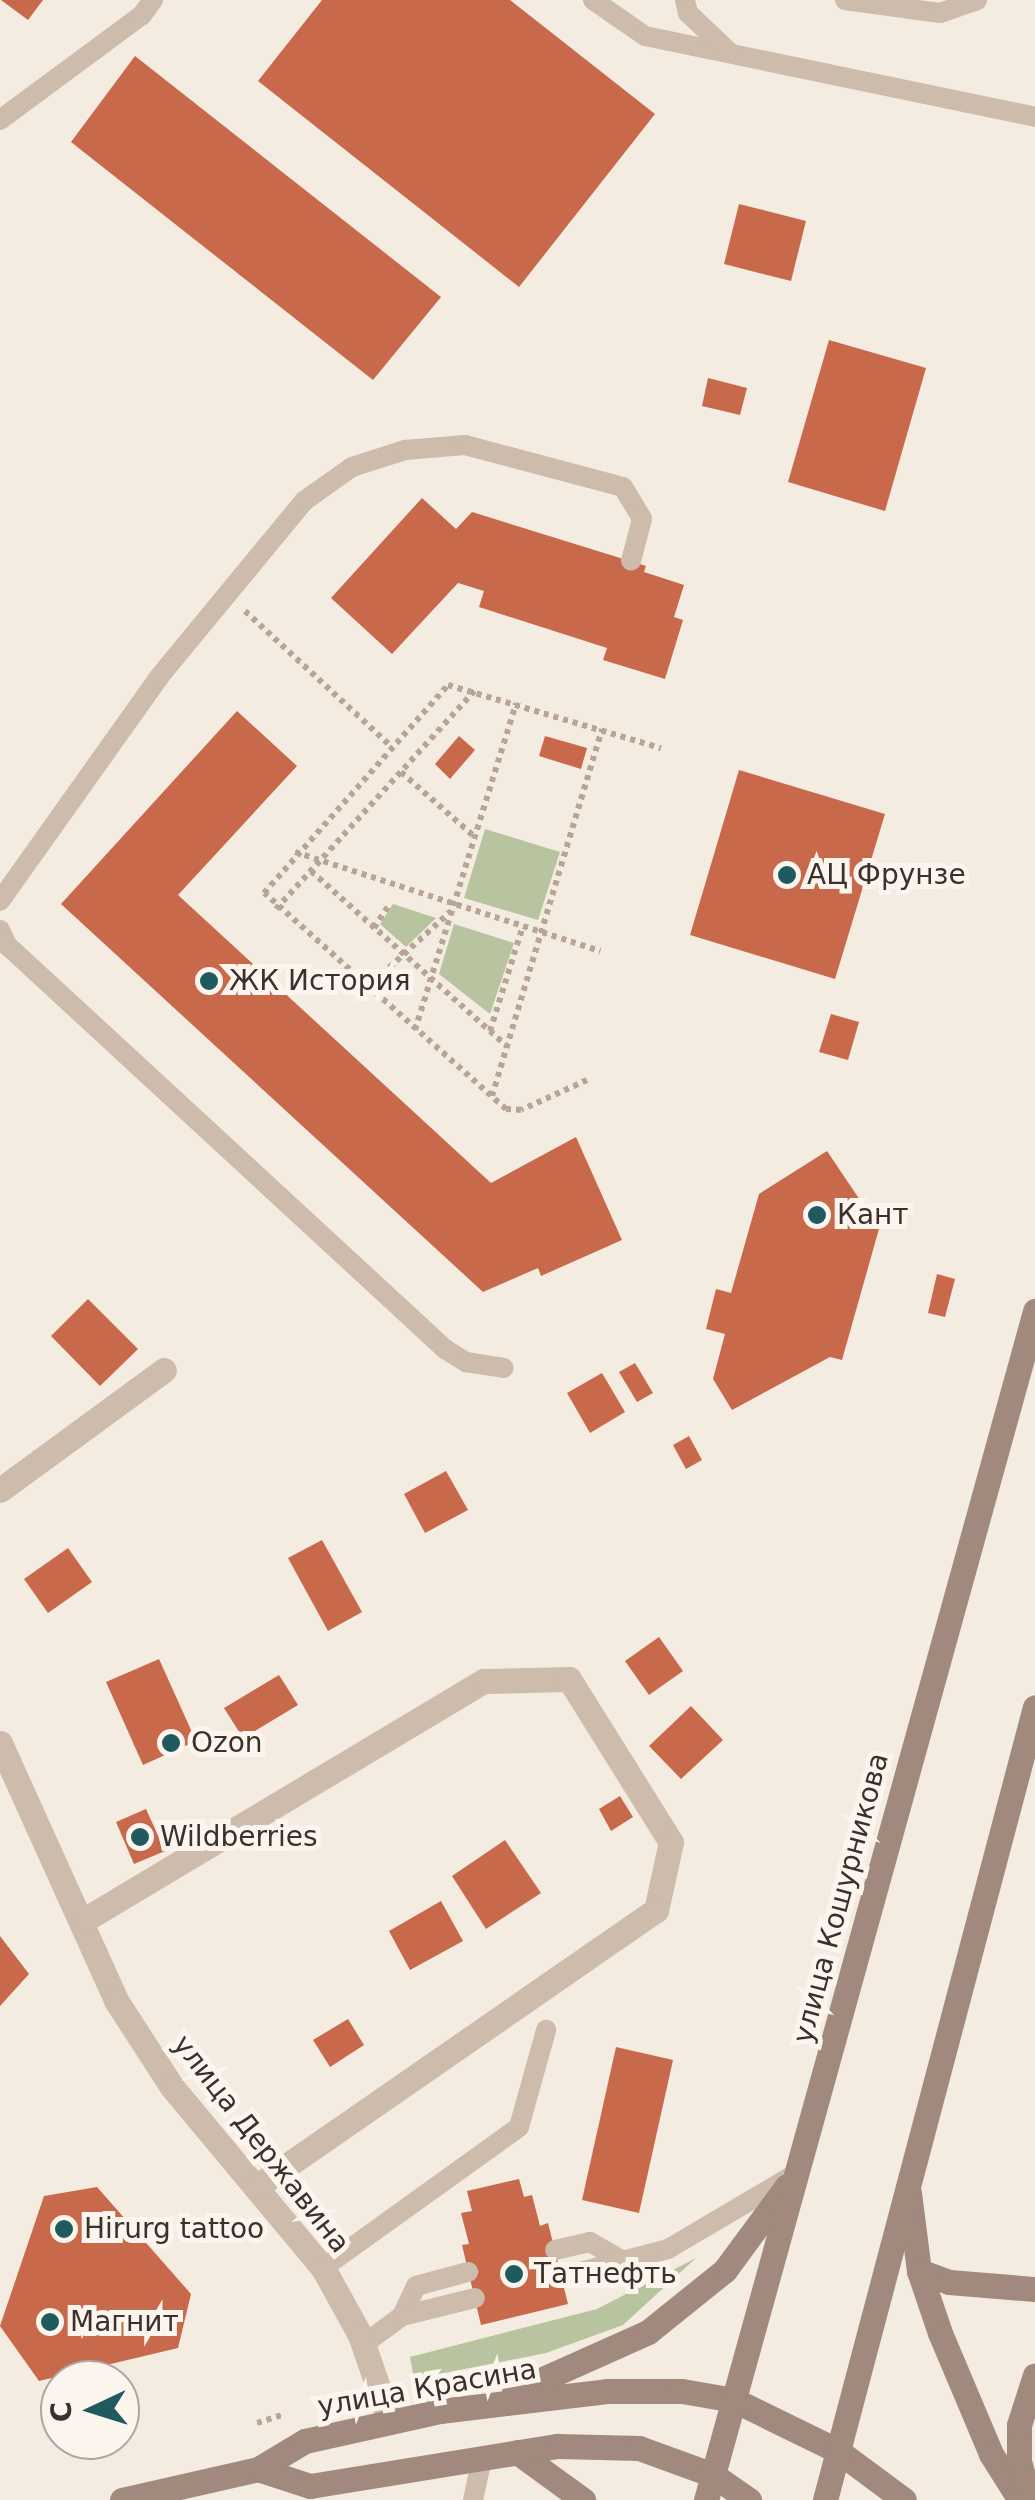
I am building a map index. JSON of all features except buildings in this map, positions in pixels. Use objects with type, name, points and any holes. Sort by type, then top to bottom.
[{"type":"main road","name":"улица Кошурникова","points":[[709,2488],[1035,1311]]},
{"type":"main road","points":[[824,2500],[906,2175],[1035,1707]]},
{"type":"main road","points":[[492,2402],[648,2332],[725,2270],[796,2174]]},
{"type":"main road","points":[[906,2175],[919,2271],[970,2406],[1020,2500]]},
{"type":"main road","points":[[919,2271],[949,2282],[1035,2288]]},
{"type":"main road","points":[[1030,2500],[1019,2461],[1019,2425],[1035,2375]]},
{"type":"main road","name":"улица Красина","points":[[122,2500],[258,2469],[305,2441],[492,2402],[607,2391],[682,2391],[734,2400],[838,2452],[904,2500]]},
{"type":"main road","points":[[258,2469],[310,2486],[517,2452],[639,2448],[709,2488],[749,2500]]},
{"type":"main road","points":[[517,2452],[583,2500]]},
{"type":"street","points":[[0,1490],[164,1370]]},
{"type":"street","points":[[84,1920],[484,1681],[569,1678],[671,1842],[656,1910],[256,2188]]},
{"type":"street","name":"улица Державина","points":[[0,1743],[84,1920],[118,2002],[154,2058],[323,2268],[364,2344],[390,2422]]},
{"type":"lane","points":[[0,120],[142,15],[153,0]]},
{"type":"lane","points":[[593,0],[645,36],[1035,117]]},
{"type":"lane","points":[[684,0],[688,13],[728,51]]},
{"type":"lane","points":[[845,0],[940,13],[977,0]]},
{"type":"lane","points":[[0,901],[227,594],[304,501],[352,466],[420,448],[465,445],[623,487],[642,519],[631,561]]},
{"type":"lane","points":[[0,930],[6,945],[445,1349],[466,1362],[504,1368]]},
{"type":"lane","points":[[323,2268],[519,2126],[546,2030]]},
{"type":"lane","points":[[561,2277],[668,2249],[796,2174]]},
{"type":"lane","points":[[555,2250],[590,2242],[624,2262]]},
{"type":"lane","points":[[402,2316],[416,2286],[468,2272]]},
{"type":"lane","points":[[364,2344],[402,2316],[475,2298]]},
{"type":"lane","points":[[473,2500],[482,2458]]},
{"type":"path","points":[[227,594],[391,746]]},
{"type":"path","points":[[587,1080],[521,1110],[492,1096],[276,908],[264,893],[266,884],[442,689],[475,690],[661,748]]},
{"type":"path","points":[[276,908],[475,690]]},
{"type":"path","points":[[416,1030],[516,703]]},
{"type":"path","points":[[492,1096],[602,729]]},
{"type":"path","points":[[400,772],[475,837]]},
{"type":"path","points":[[295,852],[453,907],[600,951]]},
{"type":"path","points":[[311,871],[507,1046]]},
{"type":"path","points":[[374,928],[389,905]]},
{"type":"path","points":[[367,988],[453,907]]},
{"type":"path","points":[[490,1031],[523,926]]},
{"type":"green space","points":[[485,829],[560,852],[538,920],[464,898]]},
{"type":"green space","points":[[393,904],[436,918],[406,947],[380,924]]},
{"type":"green space","points":[[454,924],[514,943],[490,1014],[439,974]]},
{"type":"green space","points":[[696,2258],[623,2325],[546,2353],[414,2379],[410,2357],[597,2309]]},
{"type":"place","name":"АЦ Фрунзе","points":[[787,875]]},
{"type":"place","name":"ЖК История","points":[[209,981]]},
{"type":"place","name":"Кант","points":[[817,1215]]},
{"type":"place","name":"Ozon","points":[[171,1743]]},
{"type":"place","name":"Wildberries","points":[[140,1837]]},
{"type":"place","name":"Hirurg tattoo","points":[[64,2229]]},
{"type":"place","name":"Татнефть","points":[[514,2274]]},
{"type":"place","name":"Магнит","points":[[50,2322]]}]
